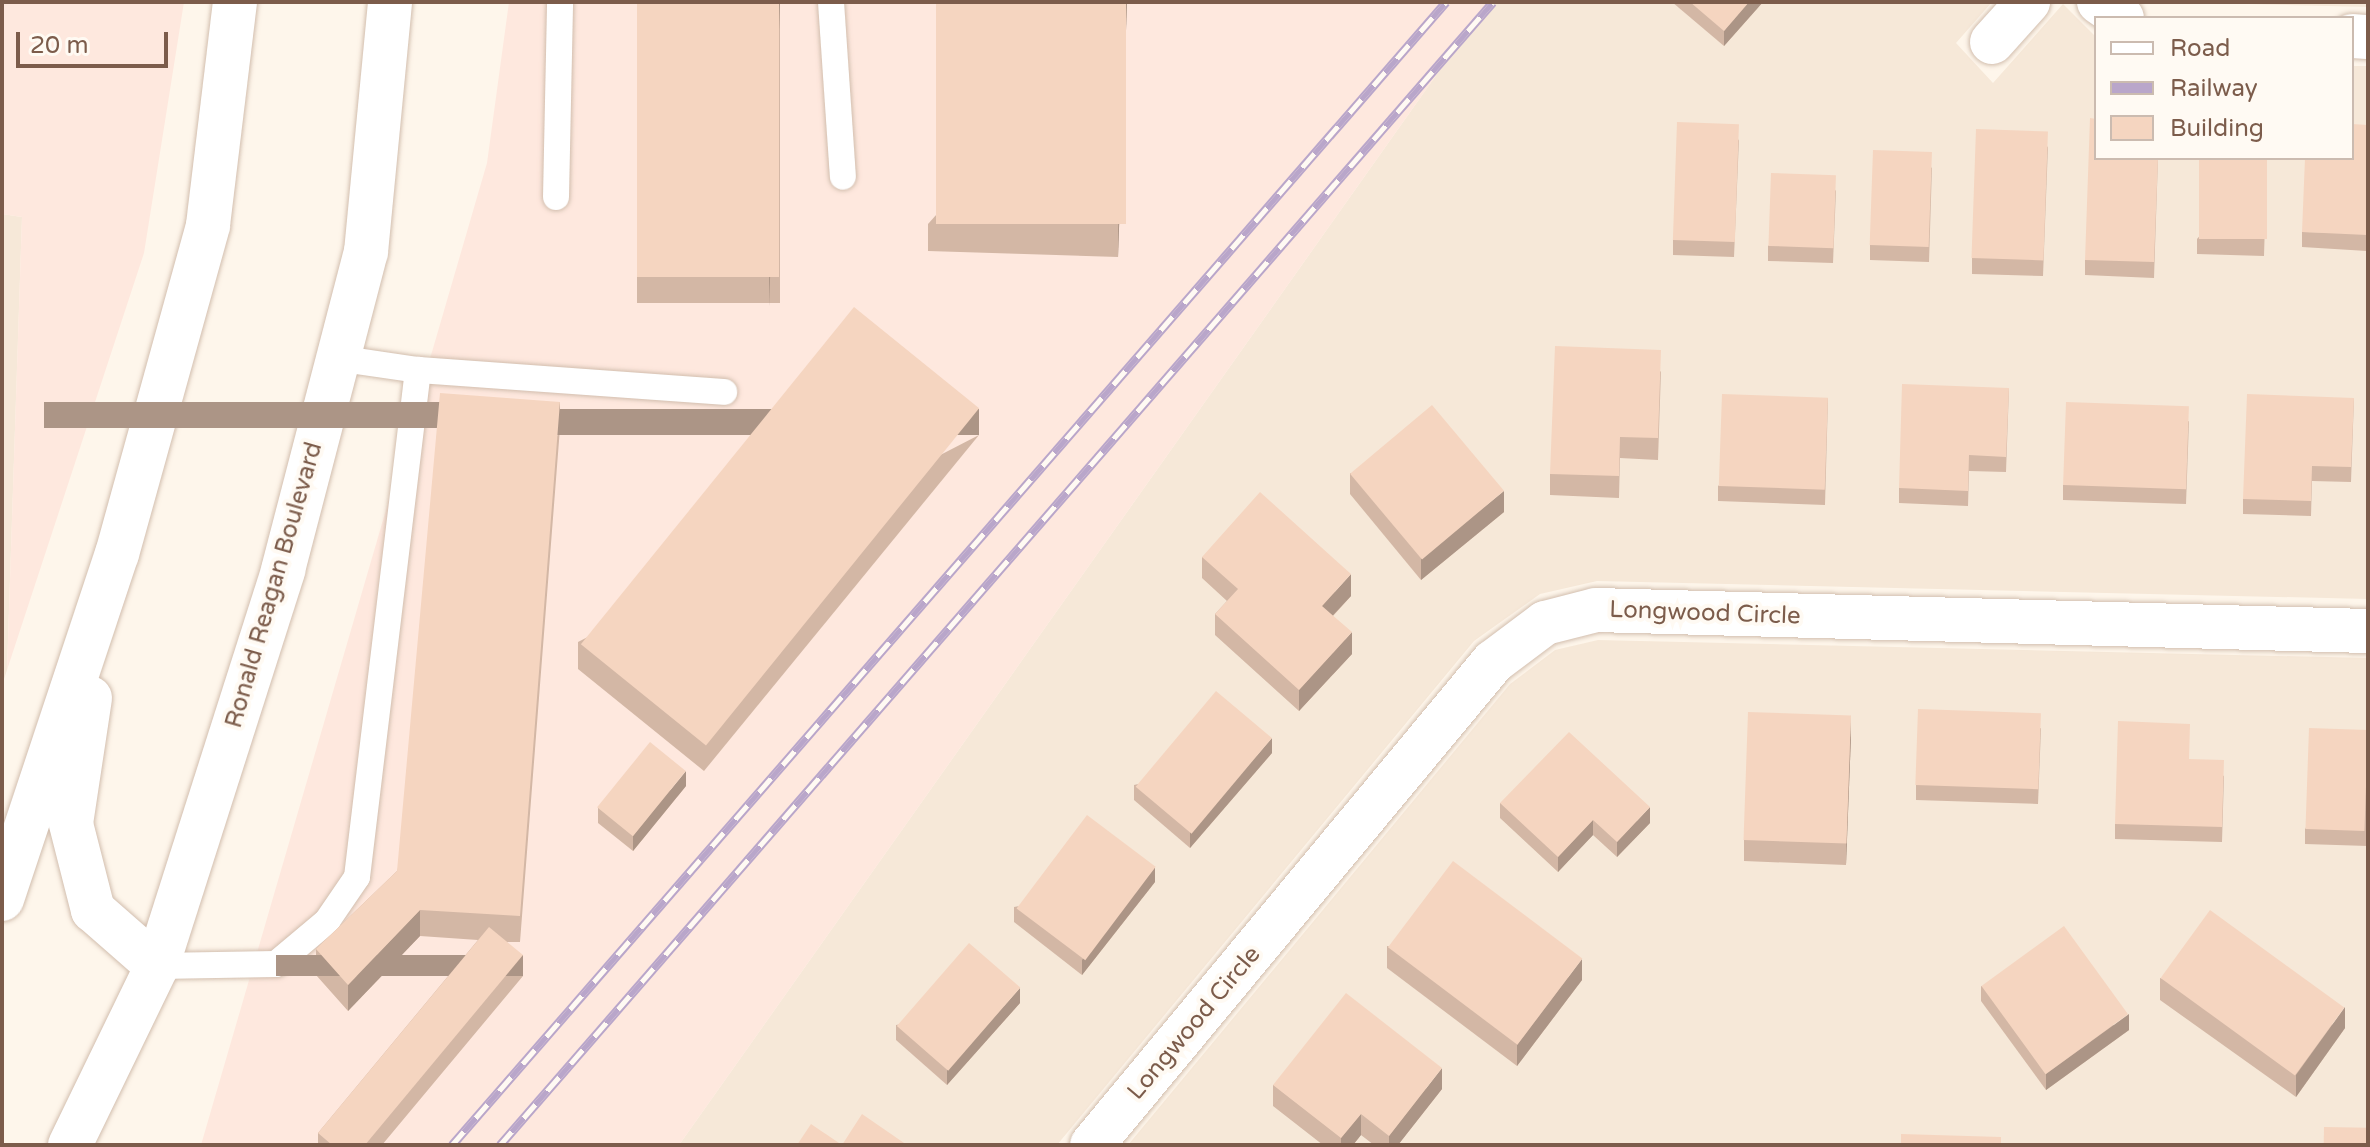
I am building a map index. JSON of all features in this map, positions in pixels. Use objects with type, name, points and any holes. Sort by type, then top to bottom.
[{"type":"main road","points":[[2,899],[117,554],[208,225],[235,2]]},
{"type":"main road","name":"Ronald Reagan Boulevard","points":[[70,1145],[157,966],[283,570],[366,252],[390,2]]},
{"type":"main road","points":[[1992,42],[2028,2]]},
{"type":"main road","points":[[2099,2],[2119,16]]},
{"type":"main road","points":[[117,554],[71,824],[93,910],[157,966]]},
{"type":"main road","name":"Longwood Circle","points":[[1092,1145],[1493,662],[1545,623],[1596,610],[2368,631]]},
{"type":"lane","points":[[556,197],[560,2]]},
{"type":"lane","points":[[831,2],[843,177]]},
{"type":"lane","points":[[337,358],[418,370],[724,392]]},
{"type":"lane","points":[[157,966],[276,964],[327,921],[357,877],[418,370]]},
{"type":"shaded area","points":[[2,2],[184,2],[144,253],[7,670],[22,217],[2,214]]},
{"type":"shaded area","points":[[509,2],[1488,2],[679,1145],[201,1145],[487,163]]},
{"type":"shaded area","points":[[1488,2],[1992,2],[1956,43],[1993,83],[2063,4],[2094,35],[2094,160],[2354,160],[2354,66],[2368,66],[2368,599],[1597,581],[1540,594],[1474,641],[1057,1145],[679,1145]]},
{"type":"shaded area","points":[[2169,2],[2368,2],[2368,7]]},
{"type":"shaded area","points":[[2,214],[22,217],[7,670],[2,685]]},
{"type":"shaded area","points":[[1598,640],[2368,658],[2368,1145],[1128,1145],[1510,684],[1555,650]]},
{"type":"building","points":[[637,2],[779,2],[779,277],[637,277]]},
{"type":"building","points":[[936,2],[1126,2],[1126,224],[936,224]]},
{"type":"building","points":[[1690,2],[1749,2],[1724,31]]},
{"type":"building","points":[[2090,118],[2094,119],[2094,160],[2158,160],[2154,262],[2085,260]]},
{"type":"building","points":[[1677,122],[1739,124],[1735,242],[1673,240]]},
{"type":"building","points":[[2354,124],[2368,125],[2367,235],[2302,232],[2305,160],[2354,160]]},
{"type":"building","points":[[1976,129],[2048,132],[2043,260],[1971,258]]},
{"type":"building","points":[[1873,150],[1932,152],[1929,247],[1870,245]]},
{"type":"building","points":[[2199,160],[2267,160],[2267,239],[2199,239]]},
{"type":"building","points":[[1771,173],[1836,175],[1833,248],[1768,246]]},
{"type":"building","points":[[854,307],[979,408],[706,746],[581,644]]},
{"type":"building","points":[[1555,346],[1661,350],[1658,438],[1620,437],[1619,476],[1550,474]]},
{"type":"building","points":[[1902,384],[2009,388],[2006,457],[1969,455],[1968,491],[1899,488]]},
{"type":"building","points":[[440,393],[560,402],[520,916],[420,910],[348,985],[316,949],[397,871]]},
{"type":"building","points":[[1722,394],[1828,398],[1825,490],[1719,486]]},
{"type":"building","points":[[2247,394],[2354,398],[2351,467],[2312,466],[2311,501],[2243,499]]},
{"type":"building","points":[[2066,402],[2189,406],[2186,489],[2063,485]]},
{"type":"building","points":[[1432,405],[1504,491],[1422,560],[1350,474]]},
{"type":"building","points":[[1260,492],[1351,574],[1322,606],[1352,632],[1299,690],[1215,614],[1238,589],[1202,557]]},
{"type":"building","points":[[1216,691],[1272,738],[1192,834],[1136,787]]},
{"type":"building","points":[[1918,709],[2041,713],[2038,789],[1915,785]]},
{"type":"building","points":[[1748,712],[1851,716],[1846,844],[1744,840]]},
{"type":"building","points":[[2118,721],[2190,724],[2189,759],[2224,760],[2222,827],[2115,824]]},
{"type":"building","points":[[2309,728],[2368,730],[2364,831],[2305,829]]},
{"type":"building","points":[[1569,732],[1650,807],[1617,842],[1593,820],[1558,857],[1500,803]]},
{"type":"building","points":[[650,742],[686,771],[633,836],[597,807]]},
{"type":"building","points":[[1087,815],[1156,867],[1085,960],[1017,908]]},
{"type":"building","points":[[1453,861],[1582,958],[1517,1045],[1388,947]]},
{"type":"building","points":[[2210,910],[2344,1008],[2295,1076],[2161,978]]},
{"type":"building","points":[[2064,926],[2128,1014],[2046,1074],[1981,986]]},
{"type":"building","points":[[489,927],[523,955],[365,1145],[332,1145],[318,1133]]},
{"type":"building","points":[[969,943],[1020,988],[948,1071],[897,1026]]},
{"type":"building","points":[[1346,993],[1442,1068],[1389,1136],[1361,1114],[1341,1138],[1273,1085]]},
{"type":"building","points":[[862,1114],[907,1145],[842,1145]]},
{"type":"building","points":[[811,1124],[842,1145],[797,1145]]},
{"type":"building","points":[[2324,1127],[2368,1128],[2368,1145],[2324,1145]]},
{"type":"building","points":[[1901,1134],[2001,1137],[2001,1145],[1901,1145]]},
{"type":"railway","points":[[452,1145],[1446,2]]},
{"type":"railway","points":[[500,1145],[1493,2]]}]
